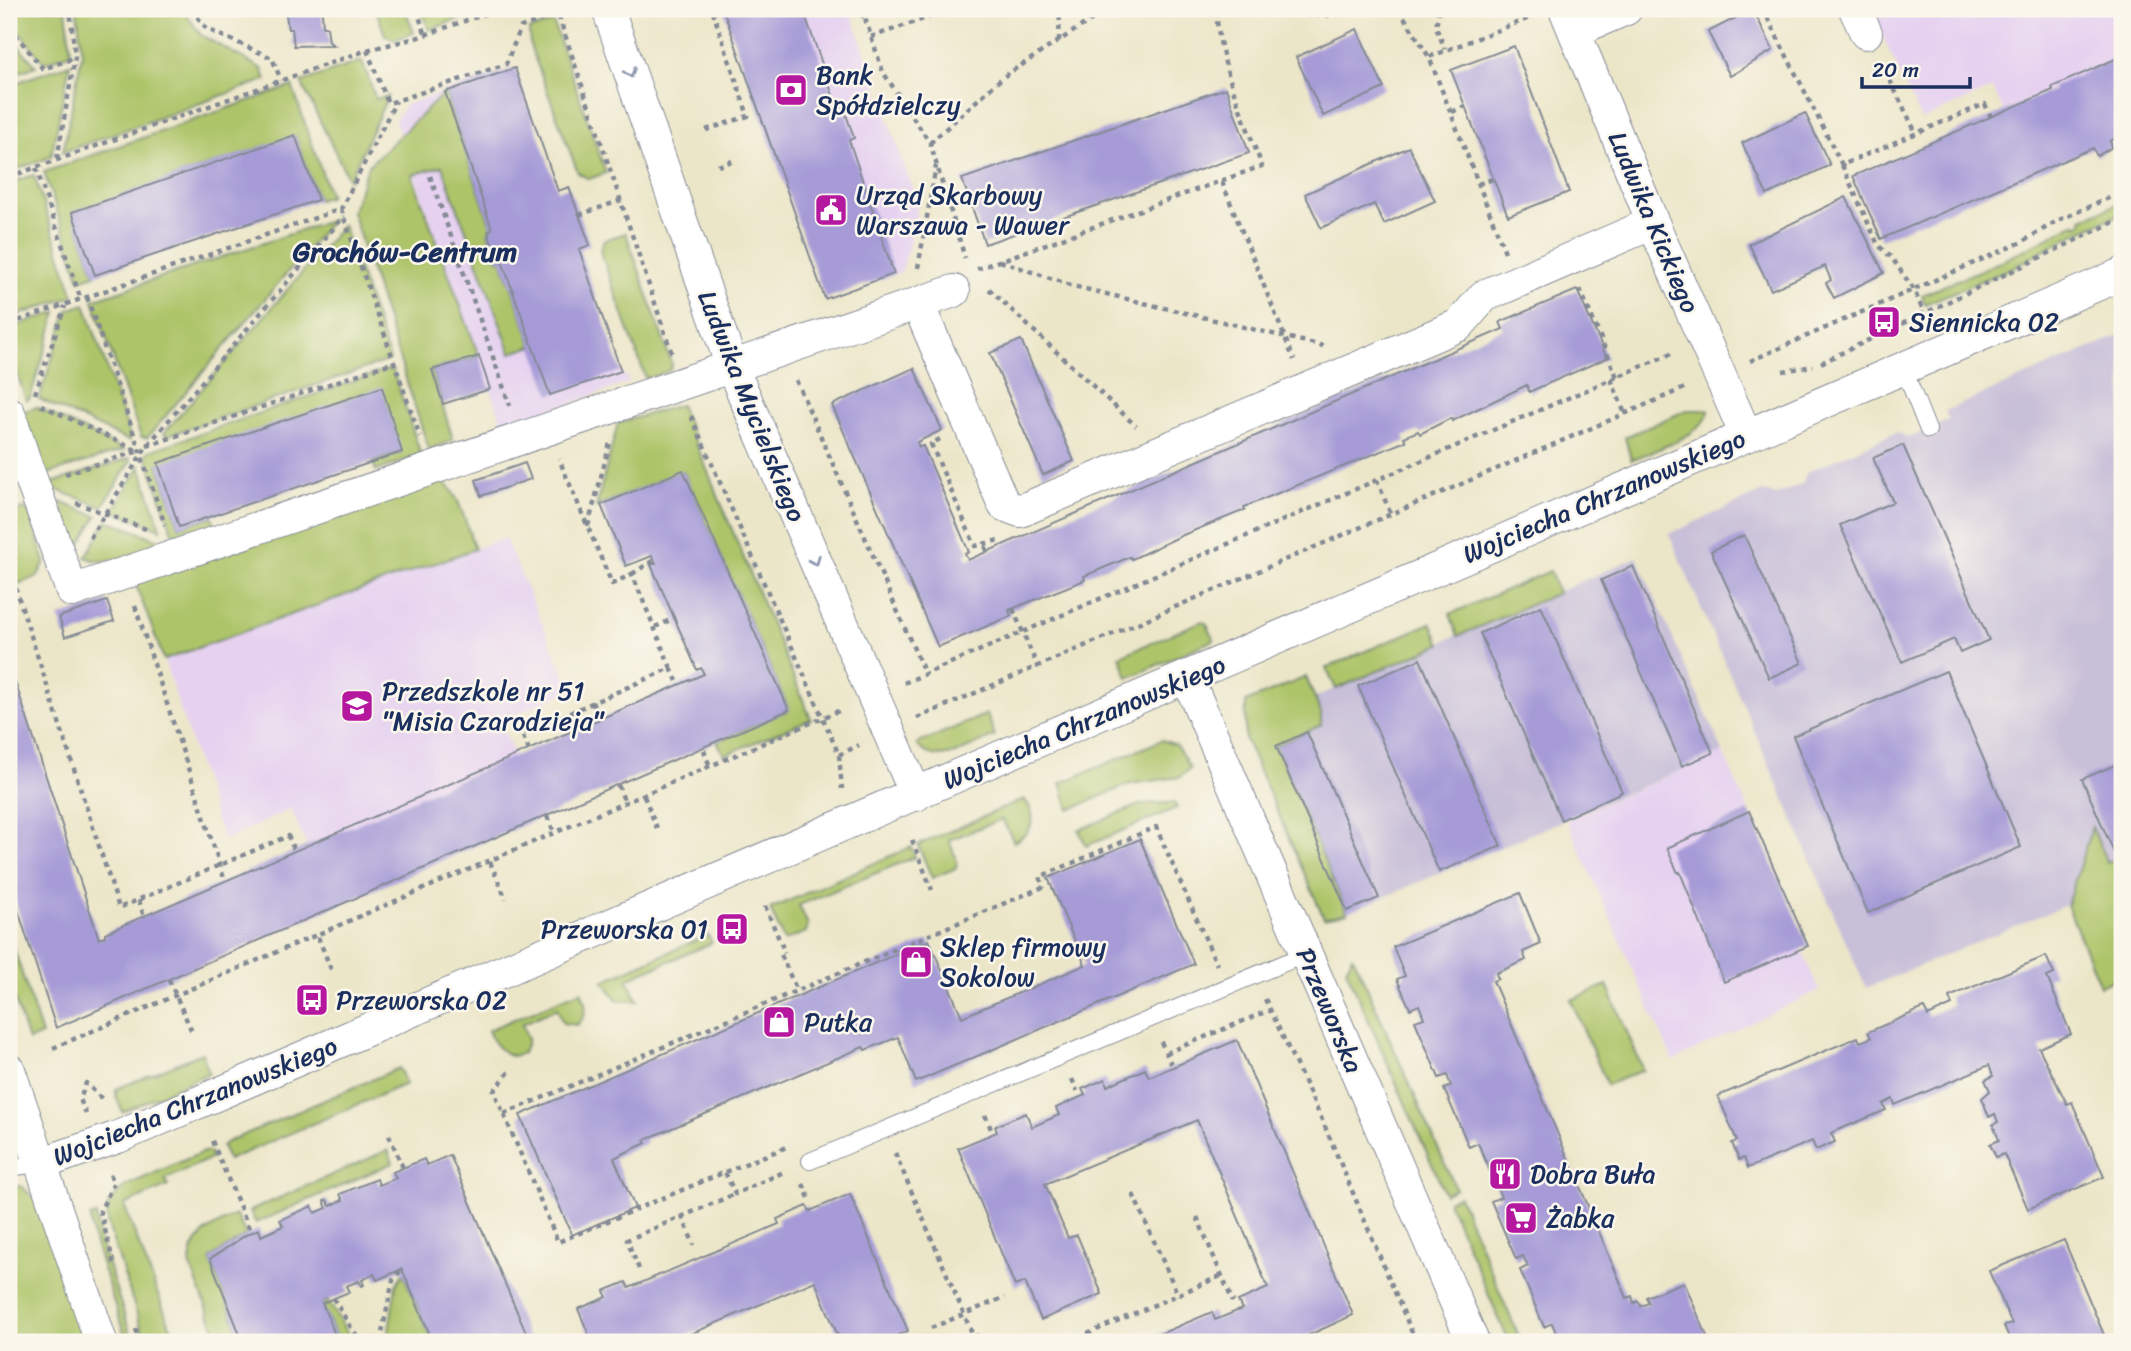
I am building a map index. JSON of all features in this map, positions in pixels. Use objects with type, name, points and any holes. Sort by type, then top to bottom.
[{"type":"street","name":"Ludwika Mycielskiego","points":[[608,9],[732,367],[916,795]]},
{"type":"street","points":[[1559,18],[1626,9]]},
{"type":"street","name":"Ludwika Kickiego","points":[[1559,18],[1653,223],[1709,378],[1746,435]]},
{"type":"street","points":[[918,304],[1004,505],[1009,509],[1027,510],[1459,325],[1484,296],[1653,223]]},
{"type":"street","name":"Wojciecha Chrzanowskiego","points":[[43,1163],[118,1137],[2122,274]]},
{"type":"street","points":[[9,413],[23,473],[72,590],[124,575],[522,440],[970,284]]},
{"type":"street","name":"Przeworska","points":[[1187,677],[1473,1342]]},
{"type":"street","points":[[9,1070],[43,1163],[101,1342]]},
{"type":"lane","points":[[1903,367],[1928,430]]},
{"type":"lane","points":[[810,1161],[1306,954]]},
{"type":"lane","points":[[9,1168],[43,1163]]},
{"type":"path","points":[[57,160],[75,57],[70,9]]},
{"type":"path","points":[[191,9],[207,29],[272,58],[281,80]]},
{"type":"path","points":[[416,9],[426,35]]},
{"type":"path","points":[[9,177],[368,50],[426,35],[499,9]]},
{"type":"path","points":[[706,130],[748,116],[712,9]]},
{"type":"path","points":[[853,9],[864,18]]},
{"type":"path","points":[[862,9],[883,72],[930,143],[965,259]]},
{"type":"path","points":[[871,37],[953,9]]},
{"type":"path","points":[[1059,41],[1060,9]]},
{"type":"path","points":[[930,143],[1003,77],[1108,9]]},
{"type":"path","points":[[1156,455],[1148,438],[970,284],[970,272],[1262,166],[1226,71],[1218,37],[1216,9]]},
{"type":"path","points":[[1276,9],[1288,14],[1334,16],[1367,9]]},
{"type":"path","points":[[1399,9],[1429,57],[1516,282]]},
{"type":"path","points":[[1439,9],[1436,27],[1445,49]]},
{"type":"path","points":[[1763,9],[1842,165],[1878,245],[1914,290],[1923,311]]},
{"type":"path","points":[[368,50],[388,103],[506,64],[521,27],[558,14]]},
{"type":"path","points":[[1429,57],[1445,49],[1559,18]]},
{"type":"path","points":[[1861,21],[1916,133]]},
{"type":"path","points":[[9,26],[43,69],[75,57]]},
{"type":"path","points":[[9,324],[341,209],[396,101]]},
{"type":"path","points":[[1842,165],[1985,104],[1991,117]]},
{"type":"path","points":[[1452,112],[1465,106]]},
{"type":"path","points":[[718,166],[735,160]]},
{"type":"path","points":[[918,304],[913,292],[936,165]]},
{"type":"path","points":[[36,168],[81,300]]},
{"type":"path","points":[[430,176],[522,440]]},
{"type":"path","points":[[1478,184],[1493,179]]},
{"type":"path","points":[[1223,182],[1296,365]]},
{"type":"path","points":[[839,755],[888,731],[1914,290],[2021,243],[2057,221],[2122,192]]},
{"type":"path","points":[[579,215],[622,200]]},
{"type":"path","points":[[341,209],[424,446]]},
{"type":"path","points":[[85,546],[140,453],[344,216]]},
{"type":"path","points":[[1783,371],[1811,368],[1923,311],[2016,271],[2078,237],[2122,218]]},
{"type":"path","points":[[999,261],[1073,286],[1282,333],[1327,347]]},
{"type":"path","points":[[1574,276],[1614,378],[1625,414]]},
{"type":"path","points":[[88,297],[167,531]]},
{"type":"path","points":[[65,305],[33,401],[140,453]]},
{"type":"path","points":[[793,373],[925,674],[1685,348]]},
{"type":"path","points":[[146,447],[394,362]]},
{"type":"path","points":[[588,527],[613,435]]},
{"type":"path","points":[[23,473],[140,453]]},
{"type":"path","points":[[557,454],[612,584],[632,575],[654,560]]},
{"type":"path","points":[[1377,480],[1391,515]]},
{"type":"path","points":[[65,499],[149,530]]},
{"type":"path","points":[[985,546],[988,552]]},
{"type":"path","points":[[9,568],[119,908],[288,836],[295,852]]},
{"type":"path","points":[[124,575],[225,881]]},
{"type":"path","points":[[632,575],[677,681]]},
{"type":"path","points":[[1013,609],[1038,668]]},
{"type":"path","points":[[655,627],[675,618]]},
{"type":"path","points":[[529,750],[522,733],[671,668]]},
{"type":"path","points":[[53,1048],[318,937],[874,696]]},
{"type":"path","points":[[592,702],[600,719]]},
{"type":"path","points":[[704,750],[710,767]]},
{"type":"path","points":[[618,785],[625,803]]},
{"type":"path","points":[[644,796],[659,833]]},
{"type":"path","points":[[547,816],[555,834]]},
{"type":"path","points":[[504,1114],[1043,887],[1040,877],[1156,827],[1217,965]]},
{"type":"path","points":[[912,840],[932,890]]},
{"type":"path","points":[[490,862],[506,899]]},
{"type":"path","points":[[139,900],[144,917]]},
{"type":"path","points":[[765,906],[797,991]]},
{"type":"path","points":[[318,937],[333,974]]},
{"type":"path","points":[[1254,975],[1323,1122],[1416,1342]]},
{"type":"path","points":[[169,980],[193,1034]]},
{"type":"path","points":[[1171,1064],[1166,1053],[1270,1010]]},
{"type":"path","points":[[509,1072],[494,1091],[558,1242],[725,1172],[735,1194]]},
{"type":"path","points":[[86,1083],[104,1101]]},
{"type":"path","points":[[885,1130],[972,1333],[988,1342]]},
{"type":"path","points":[[389,1135],[403,1168]]},
{"type":"path","points":[[212,1141],[251,1233]]},
{"type":"path","points":[[639,1269],[627,1240],[810,1161]]},
{"type":"path","points":[[114,1183],[100,1211],[117,1274]]},
{"type":"path","points":[[1133,1194],[1178,1295]]},
{"type":"path","points":[[682,1216],[694,1245]]},
{"type":"path","points":[[1197,1217],[1233,1302]]},
{"type":"path","points":[[380,1342],[393,1280],[401,1269]]},
{"type":"path","points":[[1069,1342],[1223,1275]]},
{"type":"path","points":[[931,1328],[1005,1297]]},
{"type":"path","points":[[333,1298],[360,1342]]},
{"type":"path","points":[[133,1319],[140,1342]]},
{"type":"shaded area","points":[[723,9],[844,9],[852,15],[918,205],[902,272],[825,299]]},
{"type":"shaded area","points":[[1882,9],[2122,9],[2122,56],[2003,111],[1993,88],[1921,120],[1872,13]]},
{"type":"shaded area","points":[[515,68],[558,190],[569,187],[590,245],[579,250],[621,371],[630,382],[504,427],[395,121],[405,105]]},
{"type":"shaded area","points":[[2122,334],[2122,976],[2100,986],[2066,905],[1866,988],[1669,534],[1762,492],[1776,495],[1802,484],[1807,472],[1897,432],[1909,438],[1949,420],[1945,411]]},
{"type":"shaded area","name":"Przedszkole nr 51 \"Misia Czarodzieja\"","points":[[505,538],[571,690],[500,721],[515,756],[307,846],[291,809],[223,841],[164,660]]},
{"type":"shaded area","points":[[1637,557],[1723,752],[1347,913],[1324,918],[1245,739],[1313,698]]},
{"type":"shaded area","points":[[1723,752],[1808,946],[1801,949],[1819,990],[1673,1061],[1567,820]]},
{"type":"green space","points":[[9,9],[66,9],[71,53],[44,63],[9,19]]},
{"type":"green space","points":[[77,9],[183,9],[201,35],[262,69],[266,80],[63,152],[82,54]]},
{"type":"green space","points":[[376,9],[405,9],[414,33],[394,40],[385,35]]},
{"type":"green space","points":[[421,9],[487,9],[429,30]]},
{"type":"green space","points":[[553,22],[606,173],[589,179],[578,173],[530,45],[529,30]]},
{"type":"green space","points":[[15,42],[36,66],[9,76],[9,48]]},
{"type":"green space","points":[[362,61],[376,99],[388,96],[349,180],[301,82]]},
{"type":"green space","points":[[70,64],[51,157],[9,172],[9,85]]},
{"type":"green space","points":[[292,86],[330,196],[318,200],[295,136],[73,212],[95,275],[80,280],[44,172]]},
{"type":"green space","points":[[445,92],[492,229],[488,232],[497,259],[501,258],[533,346],[511,353],[442,166],[412,175],[479,356],[432,370],[453,440],[429,450],[352,212],[368,166]]},
{"type":"green space","points":[[34,175],[74,296],[9,318],[9,183]]},
{"type":"green space","points":[[2122,202],[2122,213],[2076,233],[2012,268],[1925,304],[1922,295],[2002,261],[2076,223],[2077,226],[2083,223],[2082,219]]},
{"type":"green space","points":[[332,220],[147,438],[141,437],[93,300]]},
{"type":"green space","points":[[343,225],[390,360],[166,436],[164,433]]},
{"type":"green space","points":[[626,233],[672,365],[669,371],[646,379],[600,250],[604,240]]},
{"type":"green space","points":[[85,304],[130,436],[129,441],[39,399],[68,310]]},
{"type":"green space","points":[[57,312],[30,398],[26,400],[9,350],[9,328]]},
{"type":"green space","points":[[389,369],[393,371],[421,455],[376,471],[373,462],[402,452],[158,464],[179,527],[212,516],[215,525],[181,536],[173,534],[146,455],[149,451]]},
{"type":"green space","points":[[680,405],[811,719],[724,755],[717,741],[789,710],[683,471],[596,507],[618,423]]},
{"type":"green space","points":[[36,407],[124,450],[44,475],[23,412]]},
{"type":"green space","points":[[1687,410],[1709,410],[1706,419],[1689,434],[1631,460],[1625,437]]},
{"type":"green space","points":[[130,458],[131,461],[102,507],[54,489],[52,483]]},
{"type":"green space","points":[[140,466],[161,529],[113,511]]},
{"type":"green space","points":[[436,478],[451,489],[456,498],[475,549],[164,660],[135,582]]},
{"type":"green space","points":[[60,502],[97,516],[77,549]]},
{"type":"green space","points":[[24,509],[29,512],[45,562],[37,577],[18,584],[9,555],[9,514]]},
{"type":"green space","points":[[107,520],[164,542],[115,560],[86,557]]},
{"type":"green space","points":[[1550,571],[1558,593],[1458,636],[1450,614]]},
{"type":"green space","points":[[1202,621],[1207,624],[1214,640],[1128,678],[1120,656]]},
{"type":"green space","points":[[1431,623],[1441,644],[1336,689],[1326,668]]},
{"type":"green space","points":[[1306,677],[1321,713],[1321,725],[1276,746],[1347,913],[1324,918],[1245,739],[1246,702]]},
{"type":"green space","points":[[987,714],[995,736],[964,750],[943,756],[933,755],[924,752],[916,744]]},
{"type":"green space","points":[[1162,740],[1176,745],[1190,768],[1180,777],[1130,784],[1069,810],[1061,783]]},
{"type":"green space","points":[[1024,799],[1029,805],[1032,817],[1032,823],[1026,833],[1014,842],[1002,819],[949,840],[957,861],[956,868],[932,878],[918,845]]},
{"type":"green space","points":[[1174,803],[1177,808],[1086,846],[1079,830],[1141,804]]},
{"type":"green space","points":[[2092,827],[2107,863],[2122,857],[2122,976],[2100,986],[2067,905]]},
{"type":"green space","points":[[911,847],[915,857],[799,905],[808,925],[806,932],[784,941],[770,909]]},
{"type":"green space","points":[[9,934],[42,1035],[28,1041],[9,981]]},
{"type":"green space","points":[[708,935],[712,943],[627,979],[638,1001],[618,1001],[603,981]]},
{"type":"green space","points":[[1353,956],[1456,1189],[1445,1194],[1346,969]]},
{"type":"green space","points":[[1607,985],[1643,1070],[1607,1085],[1571,1000]]},
{"type":"green space","points":[[581,991],[585,1009],[577,1025],[563,1023],[557,1008],[522,1024],[528,1039],[523,1053],[513,1056],[500,1049],[492,1039],[488,1030]]},
{"type":"green space","points":[[202,1053],[209,1073],[123,1112],[116,1097],[116,1089]]},
{"type":"green space","points":[[399,1068],[406,1084],[228,1160],[222,1146],[227,1142]]},
{"type":"green space","points":[[388,1150],[393,1163],[256,1223],[250,1211]]},
{"type":"green space","points":[[203,1152],[210,1152],[212,1158],[165,1179],[168,1186],[124,1205],[176,1342],[146,1342],[107,1222],[108,1204],[125,1186]]},
{"type":"green space","points":[[9,1185],[22,1187],[39,1202],[84,1342],[9,1342]]},
{"type":"green space","points":[[1459,1196],[1521,1342],[1509,1342],[1448,1201]]},
{"type":"green space","points":[[96,1215],[99,1237],[133,1342],[127,1342],[93,1238],[90,1217]]},
{"type":"green space","points":[[236,1215],[246,1235],[210,1259],[243,1342],[220,1342],[190,1264],[191,1254],[205,1233]]},
{"type":"green space","points":[[403,1273],[433,1342],[387,1342],[396,1285]]},
{"type":"green space","points":[[328,1301],[353,1342],[338,1342],[322,1303]]},
{"type":"building","points":[[282,9],[317,9],[322,12],[323,27],[327,27],[329,42],[334,45],[294,46],[292,29],[288,29],[286,14],[282,13]]},
{"type":"building","points":[[723,9],[803,9],[838,110],[844,108],[854,138],[849,140],[894,274],[825,299]]},
{"type":"building","points":[[1753,9],[1773,50],[1730,76],[1708,32]]},
{"type":"building","points":[[1357,29],[1384,88],[1323,116],[1296,57]]},
{"type":"building","points":[[1514,46],[1569,192],[1508,216],[1451,70]]},
{"type":"building","points":[[2122,56],[2122,135],[2110,141],[2112,147],[2097,156],[2093,148],[1881,239],[1853,176],[2053,90],[2052,87]]},
{"type":"building","points":[[515,68],[558,191],[569,187],[590,245],[579,249],[621,371],[550,395],[501,258],[497,259],[488,232],[492,229],[445,92]]},
{"type":"building","points":[[1226,88],[1249,153],[985,244],[962,179]]},
{"type":"building","points":[[1805,113],[1830,165],[1767,195],[1742,143]]},
{"type":"building","points":[[295,135],[318,200],[95,275],[72,212]]},
{"type":"building","points":[[1409,147],[1435,201],[1384,224],[1374,204],[1321,228],[1305,194]]},
{"type":"building","points":[[1846,197],[1884,273],[1834,298],[1826,283],[1831,280],[1825,266],[1771,290],[1749,244]]},
{"type":"building","points":[[1577,290],[1607,358],[1529,392],[1527,385],[1452,421],[1451,418],[1420,434],[1418,431],[1404,437],[1406,441],[1244,507],[1245,510],[1132,559],[1130,557],[1084,576],[1085,580],[1009,610],[1011,616],[938,647],[832,405],[914,368],[942,430],[917,442],[919,447],[923,446],[969,552],[965,554],[968,560],[1503,329],[1500,322]]},
{"type":"building","points":[[1021,340],[1074,461],[1043,475],[990,353]]},
{"type":"building","points":[[479,356],[490,389],[443,404],[432,370]]},
{"type":"building","points":[[382,387],[402,452],[179,527],[158,463]]},
{"type":"building","points":[[1903,445],[1989,640],[1960,653],[1954,639],[1902,662],[1840,525],[1893,502],[1873,458]]},
{"type":"building","points":[[525,463],[531,479],[481,496],[476,480]]},
{"type":"building","points":[[683,470],[789,710],[56,1028],[9,882],[9,663],[99,939],[105,936],[105,933],[704,674],[701,668],[697,670],[651,565],[656,563],[652,556],[626,566],[601,505]]},
{"type":"building","points":[[1744,535],[1802,663],[1769,678],[1711,551]]},
{"type":"building","points":[[1633,566],[1713,753],[1682,766],[1601,580]]},
{"type":"building","points":[[107,601],[114,621],[65,637],[59,617]]},
{"type":"building","points":[[1541,606],[1622,792],[1561,820],[1480,633]]},
{"type":"building","points":[[1420,659],[1501,846],[1439,872],[1358,686]]},
{"type":"building","points":[[1946,671],[2021,847],[1868,913],[1793,736]]},
{"type":"building","points":[[1307,732],[1379,898],[1347,911],[1276,746]]},
{"type":"building","points":[[2122,762],[2122,852],[2115,855],[2082,779]]},
{"type":"building","points":[[1749,811],[1808,946],[1724,982],[1680,872],[1678,873],[1667,848]]},
{"type":"building","points":[[1140,839],[1194,964],[916,1082],[898,1037],[865,1050],[863,1047],[644,1140],[646,1143],[614,1158],[635,1208],[572,1235],[520,1115],[929,940],[962,1017],[1085,965],[1048,878]]},
{"type":"building","points":[[1520,893],[1541,944],[1523,952],[1526,960],[1496,973],[1498,979],[1493,981],[1627,1298],[1632,1296],[1634,1303],[1638,1301],[1641,1306],[1649,1303],[1646,1297],[1684,1282],[1709,1341],[1550,1342],[1549,1339],[1557,1335],[1552,1323],[1544,1327],[1520,1270],[1528,1266],[1523,1256],[1516,1259],[1491,1201],[1501,1197],[1478,1143],[1469,1147],[1444,1089],[1451,1086],[1447,1075],[1439,1078],[1415,1021],[1424,1018],[1419,1005],[1410,1009],[1397,979],[1405,976],[1393,947]]},
{"type":"building","points":[[2046,956],[2054,974],[2047,977],[2071,1034],[2039,1048],[2067,1104],[2072,1102],[2104,1177],[2028,1209],[2004,1154],[1996,1157],[1990,1144],[1999,1140],[1993,1124],[1998,1122],[1995,1114],[1989,1117],[1982,1098],[1990,1091],[1985,1080],[1993,1076],[1989,1065],[1895,1105],[1893,1099],[1883,1104],[1886,1110],[1831,1133],[1835,1142],[1816,1150],[1812,1141],[1748,1168],[1744,1158],[1739,1160],[1732,1143],[1737,1141],[1718,1096],[1858,1037],[1860,1042],[1871,1038],[1868,1032],[1924,1008],[1928,1016],[1952,1005],[1949,997]]},
{"type":"building","points":[[1237,1040],[1353,1315],[1294,1342],[1141,1342],[1212,1312],[1215,1320],[1242,1309],[1238,1301],[1268,1288],[1197,1120],[1045,1184],[1068,1238],[1077,1235],[1102,1294],[1041,1320],[1025,1282],[1015,1286],[958,1148],[997,1132],[995,1126],[1026,1113],[1032,1127],[1059,1115],[1056,1108],[1085,1095],[1082,1089],[1105,1079],[1107,1086],[1145,1069],[1149,1077]]},
{"type":"building","points":[[450,1155],[530,1342],[433,1342],[402,1269],[377,1280],[374,1274],[362,1280],[364,1285],[359,1281],[346,1286],[349,1292],[322,1303],[338,1342],[243,1342],[210,1259],[246,1235],[259,1229],[261,1236],[283,1226],[280,1220],[312,1206],[315,1213],[327,1208],[324,1201],[327,1200],[330,1206],[343,1200],[340,1194],[377,1179],[379,1185],[396,1178],[393,1172],[424,1159],[427,1165]]},
{"type":"building","points":[[850,1194],[908,1331],[898,1335],[901,1342],[829,1342],[838,1336],[815,1281],[672,1342],[592,1342],[578,1309],[607,1297],[604,1291],[626,1282],[629,1288],[779,1224],[777,1219],[807,1206],[810,1211]]},
{"type":"building","points":[[2064,1240],[2107,1342],[2011,1342],[2004,1326],[2012,1324],[1989,1271]]},
{"type":"place","name":"Bank Spółdzielczy","points":[[791,90]]},
{"type":"place","name":"Urząd Skarbowy Warszawa - Wawer","points":[[831,210]]},
{"type":"place","name":"Siennicka 02","points":[[1884,322]]},
{"type":"place","name":"Przedszkole nr 51 \"Misia Czarodzieja\"","points":[[357,706]]},
{"type":"place","name":"Przeworska 01","points":[[732,929]]},
{"type":"place","name":"Sklep firmowy Sokolow","points":[[916,962]]},
{"type":"place","name":"Przeworska 02","points":[[312,1000]]},
{"type":"place","name":"Putka","points":[[779,1022]]},
{"type":"place","name":"Dobra Buła","points":[[1505,1174]]},
{"type":"place","name":"Żabka","points":[[1521,1218]]},
{"type":"district","name":"Grochów-Centrum","points":[[405,251]]}]
